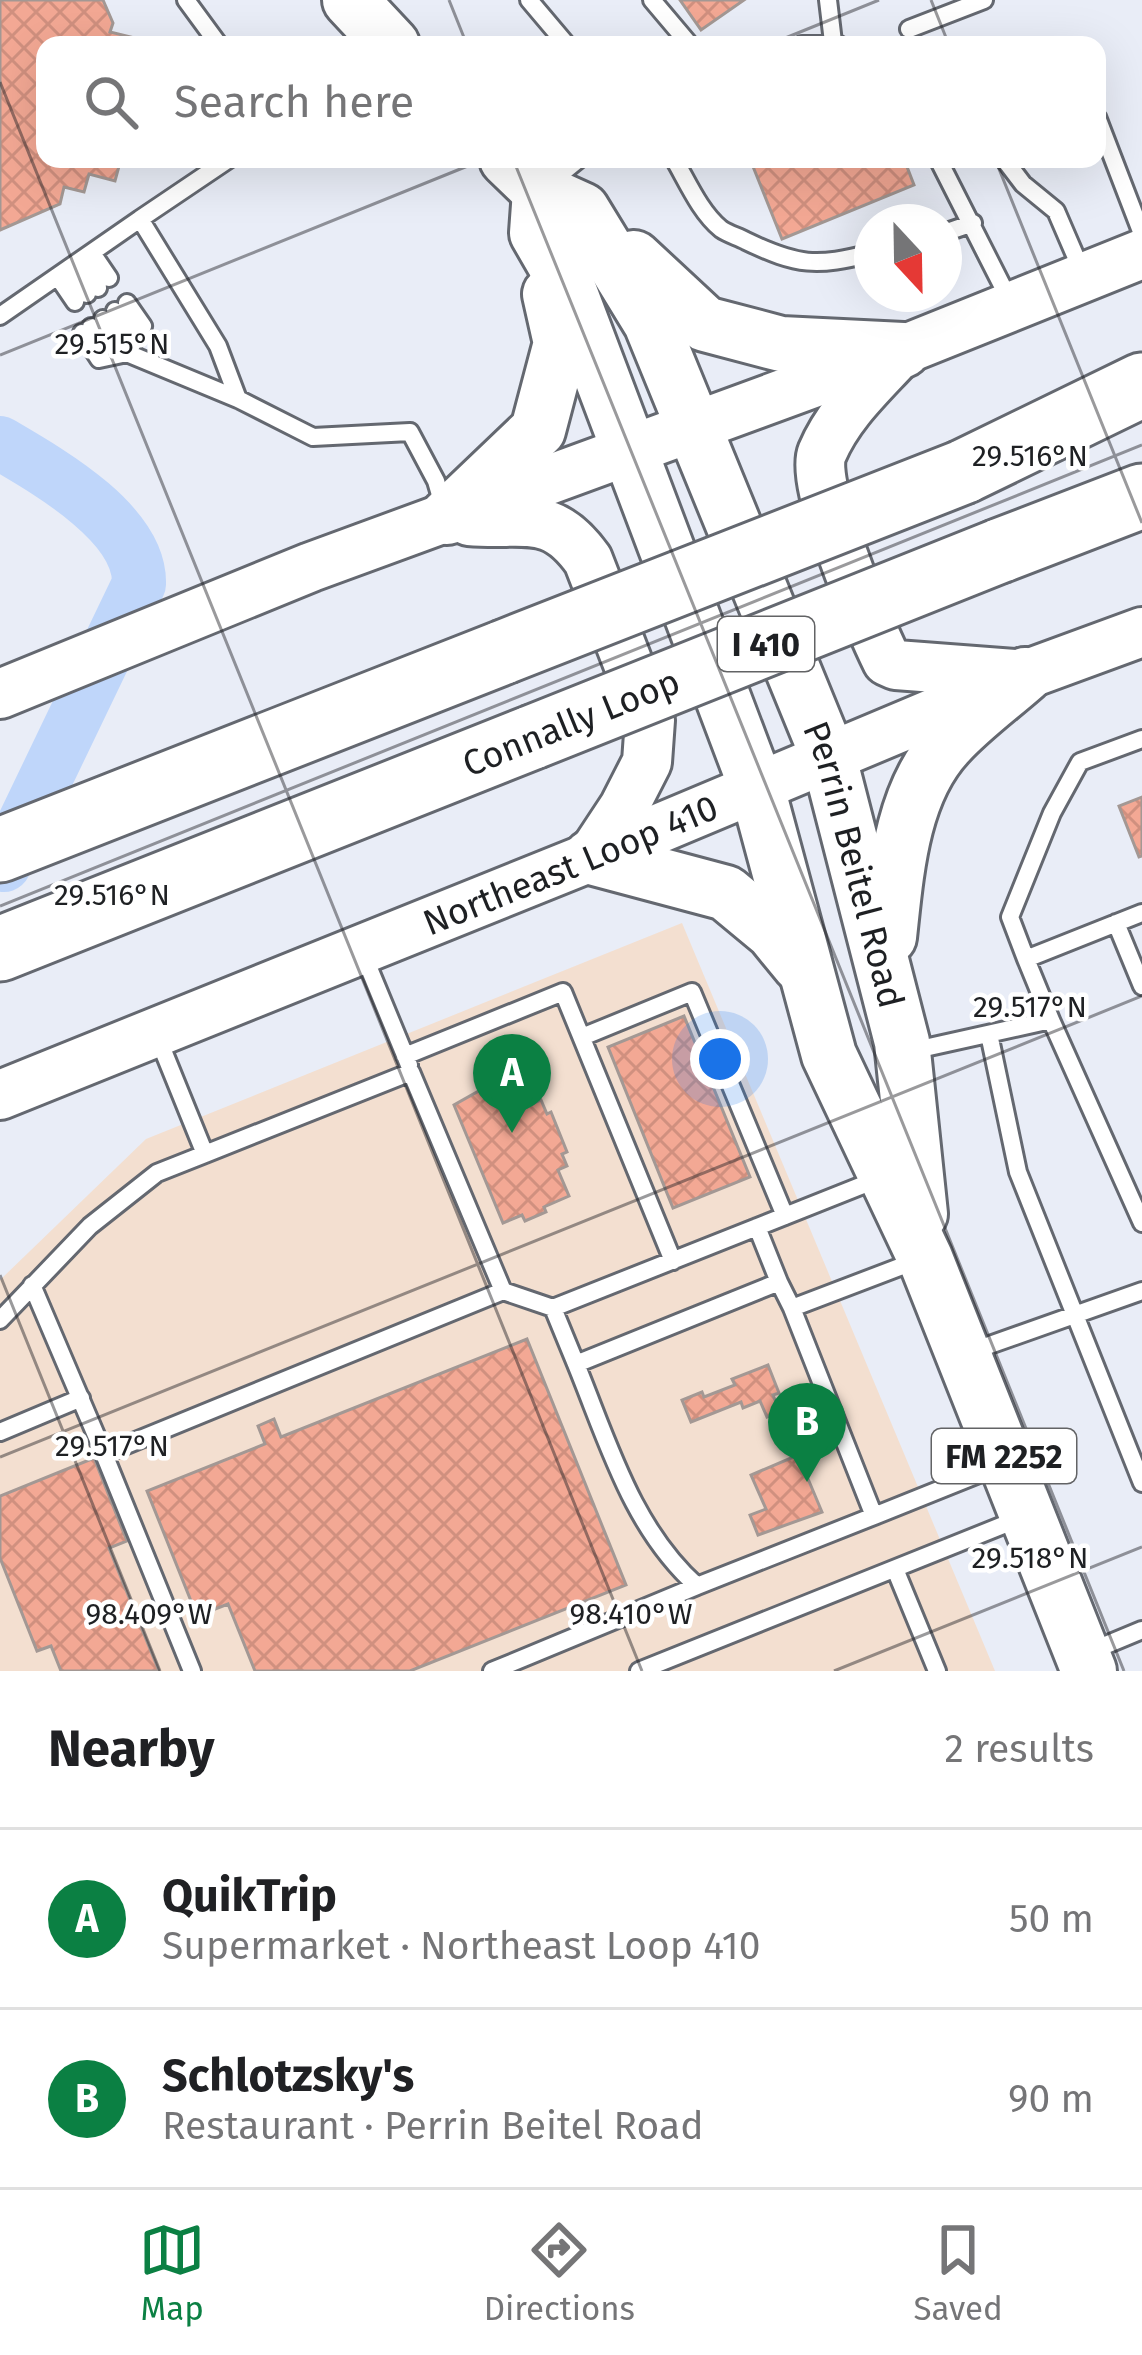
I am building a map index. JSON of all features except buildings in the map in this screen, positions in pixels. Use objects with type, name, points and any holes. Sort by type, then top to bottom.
[{"type":"highway","points":[[963,472],[1142,385]]},
{"type":"highway","name":"I 410","points":[[0,850],[1142,400]]},
{"type":"highway","name":"Connally Loop","points":[[0,949],[1142,496]]},
{"type":"main road","points":[[350,0],[383,36]]},
{"type":"main road","points":[[549,190],[705,324],[782,344],[902,350]]},
{"type":"main road","points":[[446,517],[538,430],[561,343],[549,190]]},
{"type":"main road","name":"Perrin Beitel Road","points":[[549,190],[652,323],[830,758],[903,1052],[925,1258]]},
{"type":"main road","name":"Perrin Beitel Road","points":[[549,190],[566,286],[757,788],[829,1055],[925,1258],[1086,1663]]},
{"type":"main road","points":[[0,694],[311,567],[632,452],[1142,254]]},
{"type":"main road","points":[[902,350],[847,410],[819,457],[822,498],[887,661],[1025,675]]},
{"type":"main road","points":[[446,517],[547,524],[564,531],[588,560],[650,720],[646,762],[591,857],[726,892],[773,932],[804,969]]},
{"type":"main road","name":"Northeast Loop 410","points":[[0,1095],[591,857],[1025,675],[1142,632]]},
{"type":"main road","points":[[885,975],[898,856],[920,790],[945,746],[1025,675]]},
{"type":"lane","points":[[187,0],[213,36]]},
{"type":"lane","points":[[529,0],[559,36]]},
{"type":"lane","points":[[652,0],[683,36]]},
{"type":"lane","points":[[828,0],[835,36]]},
{"type":"lane","points":[[909,29],[984,0]]},
{"type":"lane","points":[[1106,140],[1142,234]]},
{"type":"lane","points":[[0,316],[216,168]]},
{"type":"lane","points":[[679,168],[721,229],[792,262],[854,258]]},
{"type":"lane","points":[[943,168],[1012,305]]},
{"type":"lane","points":[[1011,168],[1056,211],[1084,277]]},
{"type":"lane","points":[[140,219],[218,346],[238,399]]},
{"type":"lane","points":[[962,226],[973,223]]},
{"type":"lane","points":[[69,269],[87,294],[69,269]]},
{"type":"lane","points":[[104,319],[128,353],[313,437],[410,432],[436,481],[446,517]]},
{"type":"lane","points":[[104,319],[99,359],[128,353]]},
{"type":"lane","points":[[104,319],[142,326],[128,353]]},
{"type":"lane","points":[[1142,739],[1081,762],[1052,813],[1010,917],[1142,1223]]},
{"type":"lane","points":[[1026,959],[1142,913]]},
{"type":"lane","points":[[1116,923],[1142,986]]},
{"type":"lane","points":[[361,949],[503,1291]]},
{"type":"lane","points":[[0,1320],[90,1226],[158,1173],[563,992],[673,1261]]},
{"type":"lane","points":[[582,1037],[692,992],[785,1216]]},
{"type":"lane","points":[[903,1052],[1051,1020]]},
{"type":"lane","points":[[156,1032],[205,1154]]},
{"type":"lane","points":[[989,1034],[1018,1172],[1142,1484]]},
{"type":"lane","points":[[104,1454],[503,1291],[553,1308],[886,1176]]},
{"type":"lane","points":[[757,1227],[874,1516]]},
{"type":"lane","points":[[792,1308],[925,1258]]},
{"type":"lane","points":[[576,1364],[779,1282]]},
{"type":"lane","points":[[32,1285],[192,1671]]},
{"type":"lane","points":[[963,1354],[1142,1291]]},
{"type":"lane","points":[[553,1308],[640,1518],[676,1567],[697,1586]]},
{"type":"lane","points":[[0,1432],[81,1398]]},
{"type":"lane","points":[[492,1671],[1006,1462]]},
{"type":"lane","points":[[640,1671],[1028,1516]]},
{"type":"lane","points":[[895,1569],[937,1671]]},
{"type":"lane","points":[[1086,1663],[1142,1630]]},
{"type":"shaded area","points":[[682,923],[995,1671],[0,1671],[0,1280],[146,1139]]},
{"type":"waterway","points":[[0,443],[65,483],[108,520],[125,540],[139,584],[4,865]]},
{"type":"place","name":"QuikTrip","points":[[512,1133]]},
{"type":"place","name":"Schlotzsky's","points":[[807,1482]]}]
